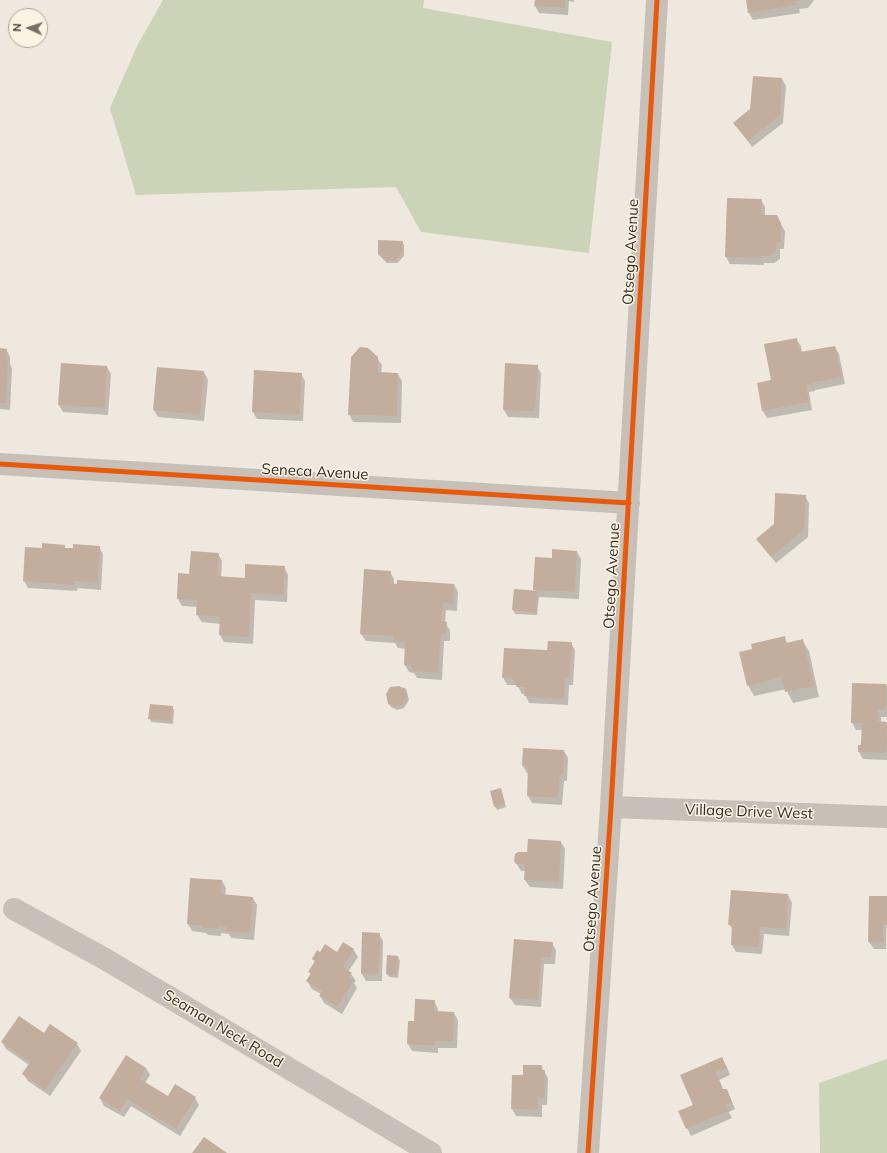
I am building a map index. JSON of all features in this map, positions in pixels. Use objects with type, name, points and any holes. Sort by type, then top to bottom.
[{"type":"street","name":"Otsego Avenue","points":[[588,1153],[611,807],[657,0]]},
{"type":"street","name":"Seneca Avenue","points":[[0,464],[629,503]]},
{"type":"street","name":"Village Drive West","points":[[611,807],[887,817]]},
{"type":"street","name":"Seaman Neck Road","points":[[14,909],[105,959],[431,1153]]},
{"type":"green space","points":[[163,0],[424,0],[423,8],[612,42],[589,253],[421,232],[396,187],[136,195],[110,108],[137,46]]},
{"type":"green space","points":[[887,1059],[887,1153],[820,1153],[819,1083]]},
{"type":"building","points":[[535,0],[565,0],[565,8],[534,6]]},
{"type":"building","points":[[746,0],[801,1],[796,2],[796,5],[748,13]]},
{"type":"building","points":[[753,76],[782,78],[780,115],[748,141],[733,123],[750,109]]},
{"type":"building","points":[[727,198],[762,199],[761,215],[777,215],[781,223],[781,242],[777,242],[776,251],[770,256],[761,256],[761,258],[725,257]]},
{"type":"building","points":[[378,240],[403,241],[402,252],[396,260],[385,260],[378,254]]},
{"type":"building","points":[[797,338],[800,352],[835,346],[842,377],[806,385],[809,402],[762,411],[757,383],[771,380],[764,344]]},
{"type":"building","points":[[360,347],[368,348],[378,357],[378,372],[398,373],[397,416],[348,415],[351,357]]},
{"type":"building","points":[[0,348],[7,349],[6,360],[8,360],[6,403],[0,403]]},
{"type":"building","points":[[61,363],[107,366],[105,408],[58,405]]},
{"type":"building","points":[[505,363],[538,365],[535,411],[503,410]]},
{"type":"building","points":[[157,367],[204,371],[200,415],[153,410]]},
{"type":"building","points":[[254,370],[302,373],[299,415],[252,412]]},
{"type":"building","points":[[775,493],[806,495],[804,530],[771,557],[756,539],[774,524]]},
{"type":"building","points":[[42,543],[65,545],[65,548],[73,548],[73,544],[100,546],[97,583],[74,581],[74,585],[23,581],[25,547],[42,548]]},
{"type":"building","points":[[552,549],[577,551],[575,592],[533,590],[535,557],[552,558]]},
{"type":"building","points":[[191,551],[219,553],[217,576],[245,578],[245,564],[285,566],[283,595],[251,593],[249,637],[219,635],[220,617],[196,615],[197,600],[177,599],[178,573],[189,574]]},
{"type":"building","points":[[364,569],[391,571],[390,583],[397,584],[397,580],[454,584],[453,604],[443,603],[441,621],[447,622],[446,634],[441,634],[438,673],[412,671],[412,666],[404,665],[405,642],[393,641],[393,636],[360,634]]},
{"type":"building","points":[[514,589],[538,591],[536,613],[512,610]]},
{"type":"building","points":[[785,636],[786,643],[803,639],[814,686],[785,692],[782,677],[747,686],[739,652],[752,649],[751,644]]},
{"type":"building","points":[[548,641],[572,642],[569,678],[565,678],[564,699],[524,696],[525,687],[517,687],[512,678],[502,678],[504,648],[547,650]]},
{"type":"building","points":[[852,683],[886,684],[886,710],[878,710],[878,721],[887,722],[886,753],[858,752],[858,745],[861,745],[862,723],[851,723]]},
{"type":"building","points":[[399,686],[406,689],[408,697],[403,705],[394,707],[388,704],[386,694],[390,687]]},
{"type":"building","points":[[150,704],[173,706],[171,721],[148,719]]},
{"type":"building","points":[[523,748],[564,750],[563,774],[560,774],[558,798],[527,796],[528,766],[522,766]]},
{"type":"building","points":[[501,788],[505,804],[494,807],[490,791]]},
{"type":"building","points":[[528,839],[561,841],[559,882],[524,880],[525,864],[516,864],[514,861],[515,854],[518,852],[527,852]]},
{"type":"building","points":[[190,878],[222,880],[221,894],[253,897],[250,933],[226,931],[226,927],[218,926],[217,929],[202,928],[202,926],[187,924]]},
{"type":"building","points":[[731,890],[788,894],[786,929],[760,927],[759,947],[731,945],[732,925],[728,925]]},
{"type":"building","points":[[869,896],[887,896],[887,925],[883,925],[883,942],[868,942]]},
{"type":"building","points":[[362,932],[380,933],[378,974],[361,974]]},
{"type":"building","points":[[514,939],[553,942],[551,957],[541,957],[538,1000],[509,998]]},
{"type":"building","points":[[343,942],[354,949],[343,967],[352,973],[349,978],[354,980],[338,1007],[319,996],[322,991],[306,981],[311,973],[308,972],[315,961],[312,959],[317,950],[320,952],[325,944],[337,952]]},
{"type":"building","points":[[387,955],[398,956],[397,975],[386,974]]},
{"type":"building","points":[[415,999],[435,1000],[434,1011],[454,1012],[453,1041],[435,1041],[435,1046],[407,1044],[408,1021],[414,1021]]},
{"type":"building","points":[[19,1016],[44,1033],[50,1024],[78,1043],[45,1090],[22,1074],[30,1062],[1,1042]]},
{"type":"building","points":[[126,1055],[146,1068],[140,1079],[168,1096],[175,1084],[196,1097],[176,1129],[127,1099],[120,1111],[99,1098]]},
{"type":"building","points":[[722,1057],[727,1068],[716,1072],[723,1089],[727,1089],[732,1102],[726,1105],[729,1111],[686,1129],[678,1111],[693,1105],[680,1075]]},
{"type":"building","points":[[523,1065],[542,1065],[541,1070],[545,1070],[544,1098],[538,1098],[538,1110],[511,1109],[512,1075],[523,1075]]},
{"type":"building","points":[[204,1137],[227,1153],[192,1153]]},
{"type":"cycle path","points":[[588,1153],[611,807],[657,0]]},
{"type":"cycle path","points":[[0,464],[629,503]]}]
